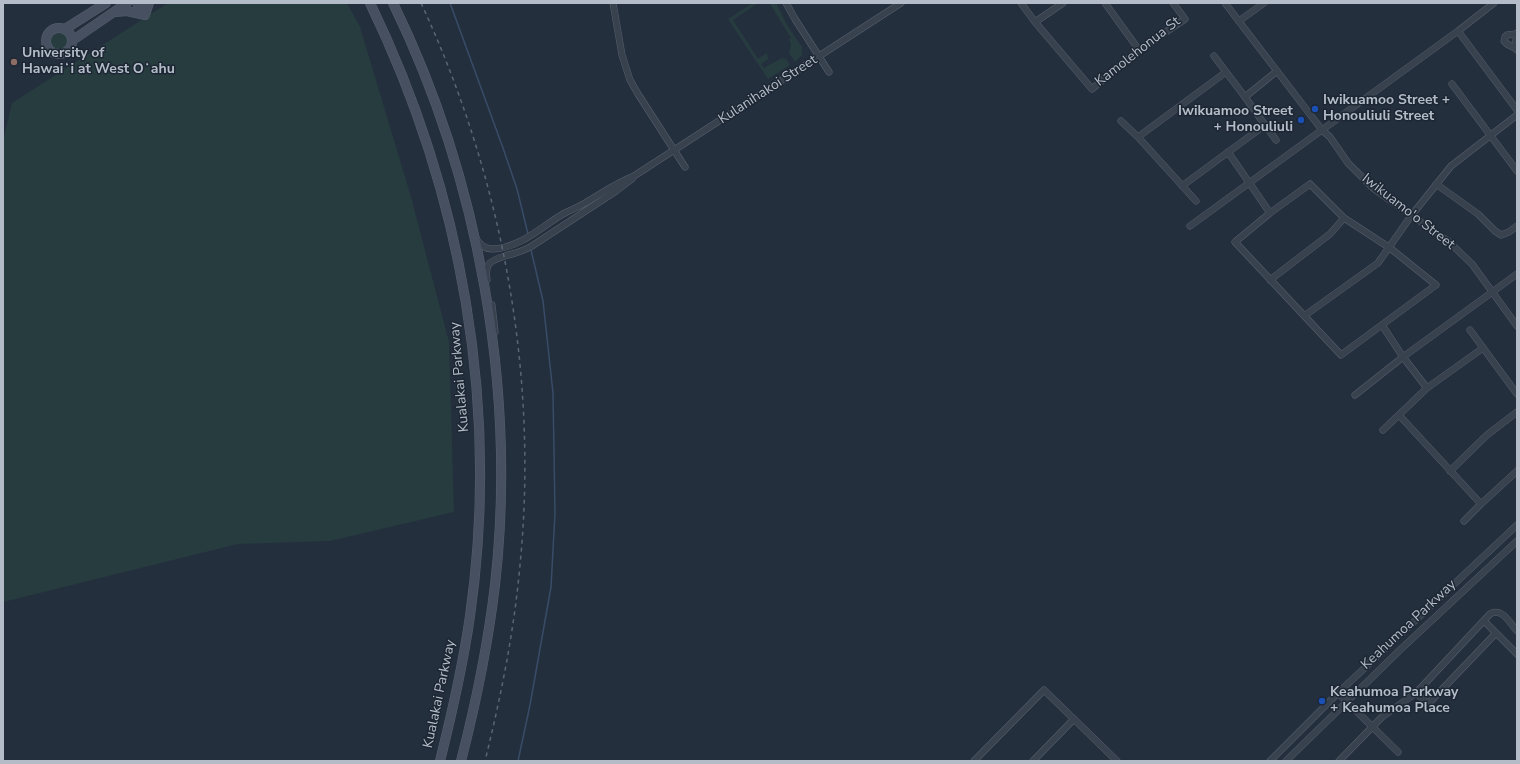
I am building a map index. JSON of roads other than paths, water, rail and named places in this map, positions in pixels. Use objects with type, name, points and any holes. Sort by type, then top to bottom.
[{"type":"main road","points":[[65,29],[106,3]]},
{"type":"main road","points":[[73,40],[127,3]]},
{"type":"main road","points":[[137,3],[145,15]]},
{"type":"main road","points":[[145,15],[149,3]]},
{"type":"main road","name":"Kualakai Parkway","points":[[370,3],[405,81],[426,137],[440,185],[453,234],[466,298],[475,373],[480,463],[479,517],[476,561],[465,646],[457,690],[440,761]]},
{"type":"main road","points":[[393,3],[420,65],[440,117],[457,171],[472,229],[488,310],[496,376],[500,421],[501,466],[500,516],[496,577],[483,667],[462,761]]},
{"type":"main road","points":[[113,12],[127,11],[145,15]]},
{"type":"main road","points":[[56,28],[65,29],[69,32],[73,40],[71,49],[64,54],[55,54],[48,49],[46,41],[49,33],[56,28]]},
{"type":"street","points":[[613,3],[621,50],[627,72],[638,94],[685,167]]},
{"type":"street","points":[[786,3],[829,72]]},
{"type":"street","name":"Kulanihakoi Street","points":[[496,376],[495,327],[486,272],[488,265],[492,261],[528,248],[551,234],[616,191],[634,176],[901,3]]},
{"type":"street","name":"Kamolehonua St","points":[[1021,3],[1092,89],[1139,50],[1185,19],[1173,3]]},
{"type":"street","points":[[1036,22],[1063,3]]},
{"type":"street","points":[[1105,3],[1139,50]]},
{"type":"street","name":"Iwikuamo'o Street","points":[[1225,3],[1322,130],[1330,137],[1348,163],[1374,189],[1448,241],[1472,264],[1517,326]]},
{"type":"street","points":[[1239,22],[1264,3]]},
{"type":"street","points":[[1190,226],[1458,31],[1494,3]]},
{"type":"street","points":[[1458,31],[1517,110]]},
{"type":"street","points":[[1516,34],[1516,49],[1504,41],[1504,37],[1507,35],[1516,34]]},
{"type":"street","points":[[1214,56],[1276,140]]},
{"type":"street","points":[[1245,97],[1277,71]]},
{"type":"street","points":[[1138,137],[1226,72]]},
{"type":"street","points":[[1452,84],[1517,171]]},
{"type":"street","points":[[1304,316],[1378,264],[1411,216],[1451,166],[1490,134],[1517,115]]},
{"type":"street","points":[[1121,121],[1138,137],[1196,200]]},
{"type":"street","points":[[1182,186],[1265,125]]},
{"type":"street","points":[[1228,152],[1270,213]]},
{"type":"street","name":"Kulanihakoi Street","points":[[472,229],[476,239],[482,246],[492,249],[500,248],[522,240],[614,185],[634,176]]},
{"type":"street","points":[[1310,184],[1344,218],[1390,248],[1436,285],[1341,355],[1235,242],[1270,213],[1310,184]]},
{"type":"street","points":[[1436,184],[1478,214],[1501,235],[1509,232],[1517,226]]},
{"type":"street","points":[[1270,280],[1330,234],[1344,218]]},
{"type":"street","points":[[1355,395],[1403,357],[1517,274]]},
{"type":"street","points":[[1382,325],[1403,357],[1428,388]]},
{"type":"street","points":[[1470,330],[1517,394]]},
{"type":"street","points":[[1383,430],[1428,388],[1483,348]]},
{"type":"street","points":[[1450,471],[1487,435],[1517,412]]},
{"type":"street","points":[[1399,415],[1481,504]]},
{"type":"street","points":[[1464,521],[1517,470]]},
{"type":"street","name":"Keahumoa Parkway","points":[[1270,761],[1338,693],[1517,525]]},
{"type":"street","name":"Keahumoa Parkway","points":[[1286,761],[1401,649],[1516,543]]},
{"type":"street","points":[[1340,761],[1387,712],[1416,693],[1493,612],[1499,612],[1502,614],[1517,631]]},
{"type":"street","points":[[1484,621],[1517,654]]},
{"type":"street","points":[[1416,693],[1426,702],[1431,701],[1496,633]]},
{"type":"street","points":[[974,761],[1044,690],[1117,761]]},
{"type":"street","points":[[1338,693],[1398,752]]},
{"type":"street","points":[[1032,761],[1074,720]]},
{"type":"waterway","points":[[450,3],[517,189],[528,234]]},
{"type":"waterway","points":[[518,761],[530,705],[551,587],[555,513],[553,393],[543,301],[531,250]]},
{"type":"railway","points":[[421,3],[449,69],[473,137],[493,207],[508,278],[518,349],[524,421],[525,493],[520,565],[506,664],[485,761]]},
{"type":"place","name":"University of Hawaiʻi at West Oʻahu","points":[[14,62]]},
{"type":"place","name":"Iwikuamoo Street + Honouliuli Street","points":[[1315,109]]},
{"type":"place","name":"Iwikuamoo Street + Honouliuli","points":[[1301,120]]},
{"type":"place","name":"Keahumoa Parkway + Keahumoa Place","points":[[1322,701]]}]
